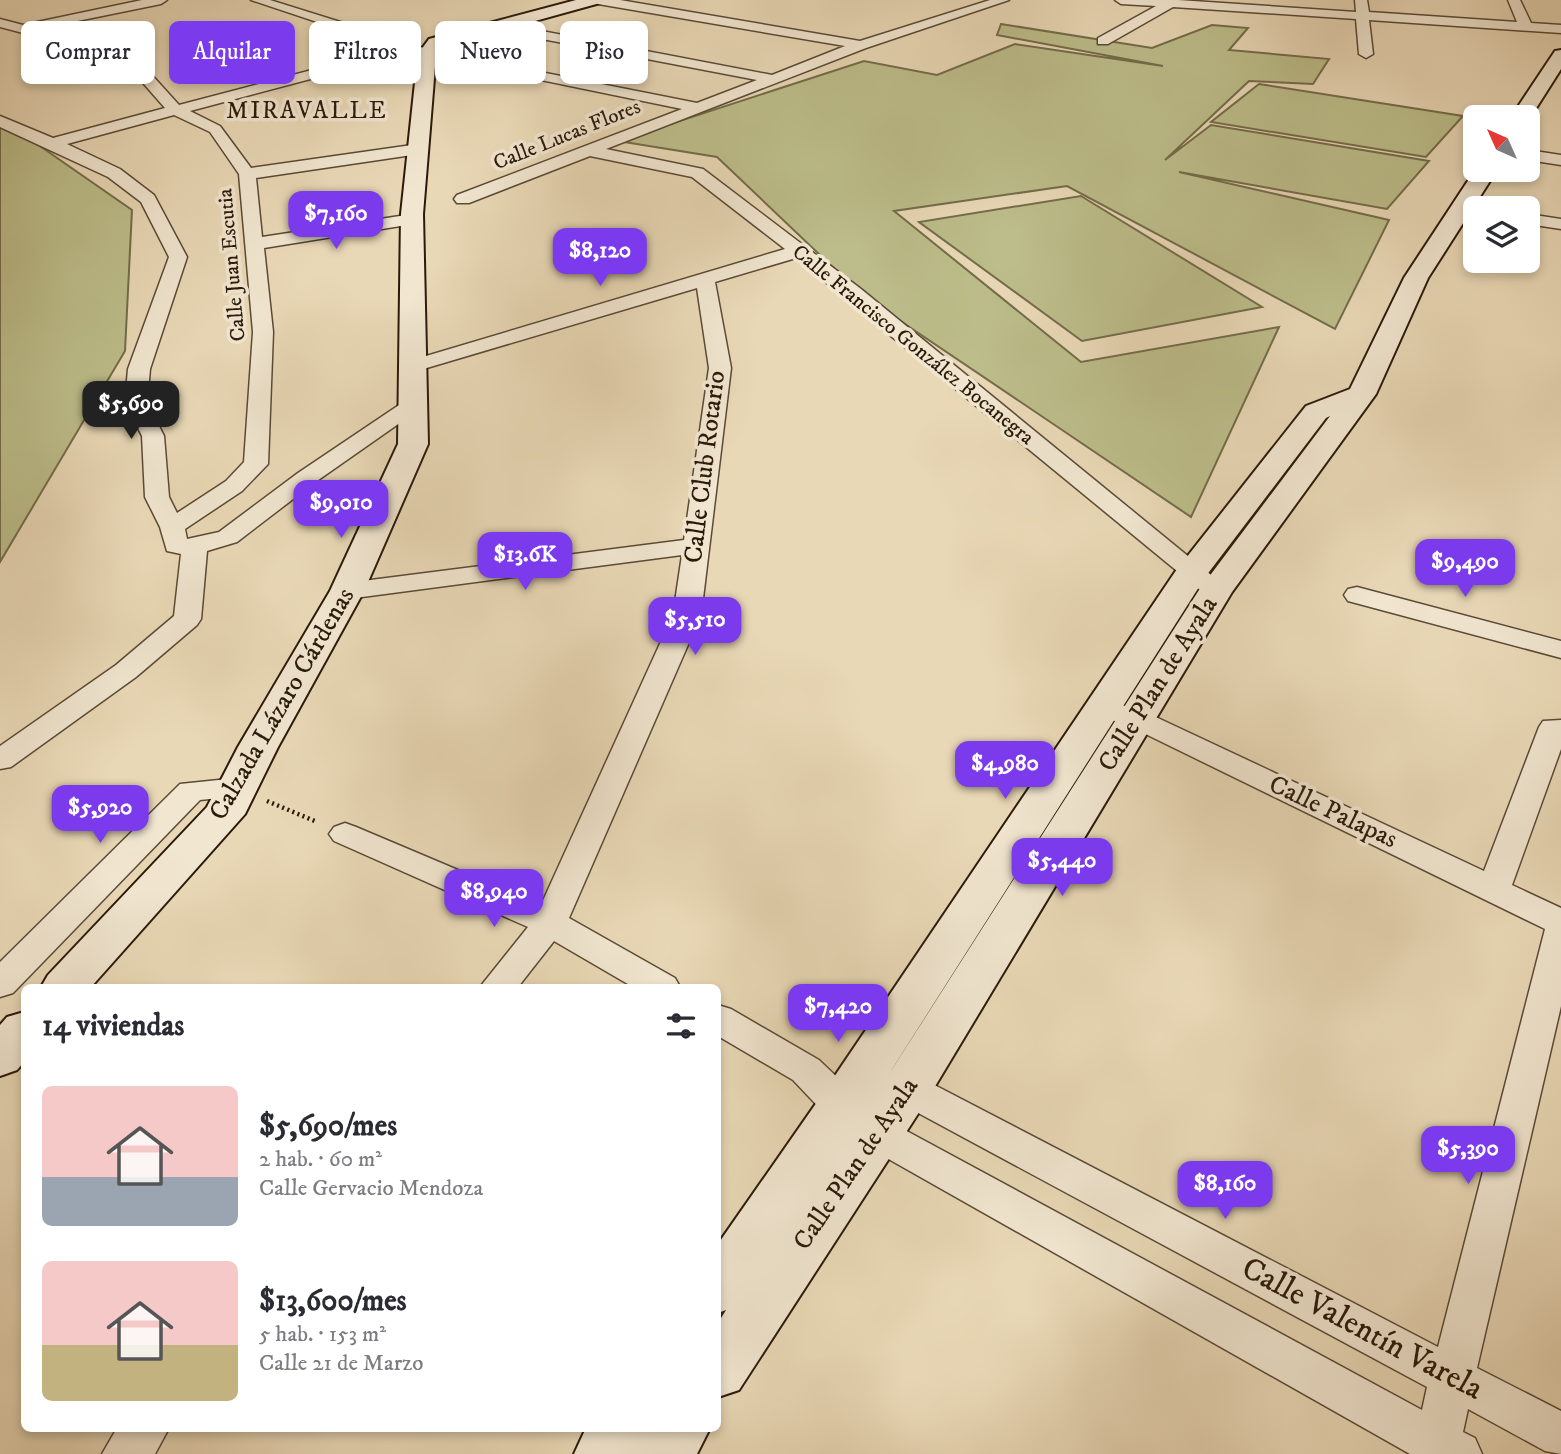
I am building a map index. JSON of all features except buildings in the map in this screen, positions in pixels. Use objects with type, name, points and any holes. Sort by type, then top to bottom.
[{"type":"street","points":[[58,21],[161,0]]},
{"type":"street","points":[[257,0],[423,49],[696,107]]},
{"type":"street","points":[[515,21],[596,0],[861,45]]},
{"type":"street","points":[[958,0],[982,6]]},
{"type":"street","name":"Calle Lucas Flores","points":[[463,199],[861,45],[1003,0]]},
{"type":"street","points":[[1121,0],[1561,29]]},
{"type":"street","points":[[1362,0],[1366,54]]},
{"type":"street","points":[[1514,0],[1526,27]]},
{"type":"street","points":[[1103,41],[1174,2]]},
{"type":"street","name":"Calle Juan Escutia","points":[[0,23],[21,28]]},
{"type":"street","points":[[0,33],[21,28]]},
{"type":"street","points":[[546,34],[775,77]]},
{"type":"street","points":[[52,142],[435,45]]},
{"type":"street","name":"Calzada Lázaro Cárdenas","points":[[67,984],[224,814],[347,591],[413,444],[412,219],[423,49]]},
{"type":"street","points":[[1529,105],[1560,59]]},
{"type":"street","name":"Calle Juan Escutia","points":[[152,84],[175,110],[215,129],[247,174],[263,332],[256,464],[234,486],[172,527]]},
{"type":"street","points":[[0,121],[52,142],[114,173],[148,199],[178,257],[139,369],[136,402],[153,436],[157,497],[172,527],[176,545],[195,547],[228,537],[306,478],[413,406]]},
{"type":"street","points":[[247,174],[418,149]]},
{"type":"street","name":"Calle Francisco González Bocanegra","points":[[586,150],[697,173],[800,251],[1204,581]]},
{"type":"street","points":[[1540,157],[1561,160]]},
{"type":"street","name":"Calle Plan de Ayala","points":[[721,1285],[852,1092],[1119,713],[1204,581],[1362,394],[1416,278],[1463,217]]},
{"type":"street","points":[[254,244],[412,219]]},
{"type":"street","points":[[1540,221],[1561,224]]},
{"type":"street","points":[[413,366],[800,251]]},
{"type":"street","name":"Calle Club Rotario","points":[[500,984],[550,923],[687,615],[720,368],[705,278]]},
{"type":"street","points":[[347,591],[696,546]]},
{"type":"street","points":[[0,760],[126,671],[187,619],[195,547]]},
{"type":"street","points":[[1357,595],[1561,650]]},
{"type":"street","name":"Calle Plan de Ayala","points":[[721,1366],[907,1089],[1119,713]]},
{"type":"street","name":"Calle Palapas","points":[[1119,713],[1561,922]]},
{"type":"street","points":[[1494,888],[1553,727]]},
{"type":"street","points":[[0,984],[191,791],[238,788]]},
{"type":"street","points":[[345,834],[550,923],[657,984]]},
{"type":"street","points":[[721,1021],[806,1070],[852,1092],[876,1133],[1443,1450],[1454,1378],[1561,931]]},
{"type":"street","points":[[0,1057],[21,1033]]},
{"type":"street","name":"Calle Valentín Varela","points":[[852,1092],[907,1089],[1561,1435]]},
{"type":"street","points":[[126,1454],[143,1432]]},
{"type":"street","points":[[604,1454],[619,1432]]},
{"type":"street","points":[[662,1454],[677,1432]]},
{"type":"path","points":[[238,788],[345,834]]},
{"type":"green space","points":[[1001,24],[1152,48],[1212,25],[1248,28],[1229,50],[1329,59],[1313,84],[1249,81],[1165,160],[1211,125],[1429,161],[1387,209],[1179,172],[1389,220],[1335,329],[1067,186],[894,211],[1081,362],[1279,327],[1191,517],[862,295],[717,157],[618,141],[864,61],[937,75],[1015,44],[1163,66],[997,35]]},
{"type":"green space","points":[[1259,84],[1463,116],[1426,157],[1211,122]]},
{"type":"green space","points":[[0,124],[37,144],[132,210],[125,351],[0,562]]},
{"type":"green space","points":[[1081,196],[1262,307],[1082,341],[919,222]]},
{"type":"district","name":"MIRAVALLE","points":[[307,111]]}]
